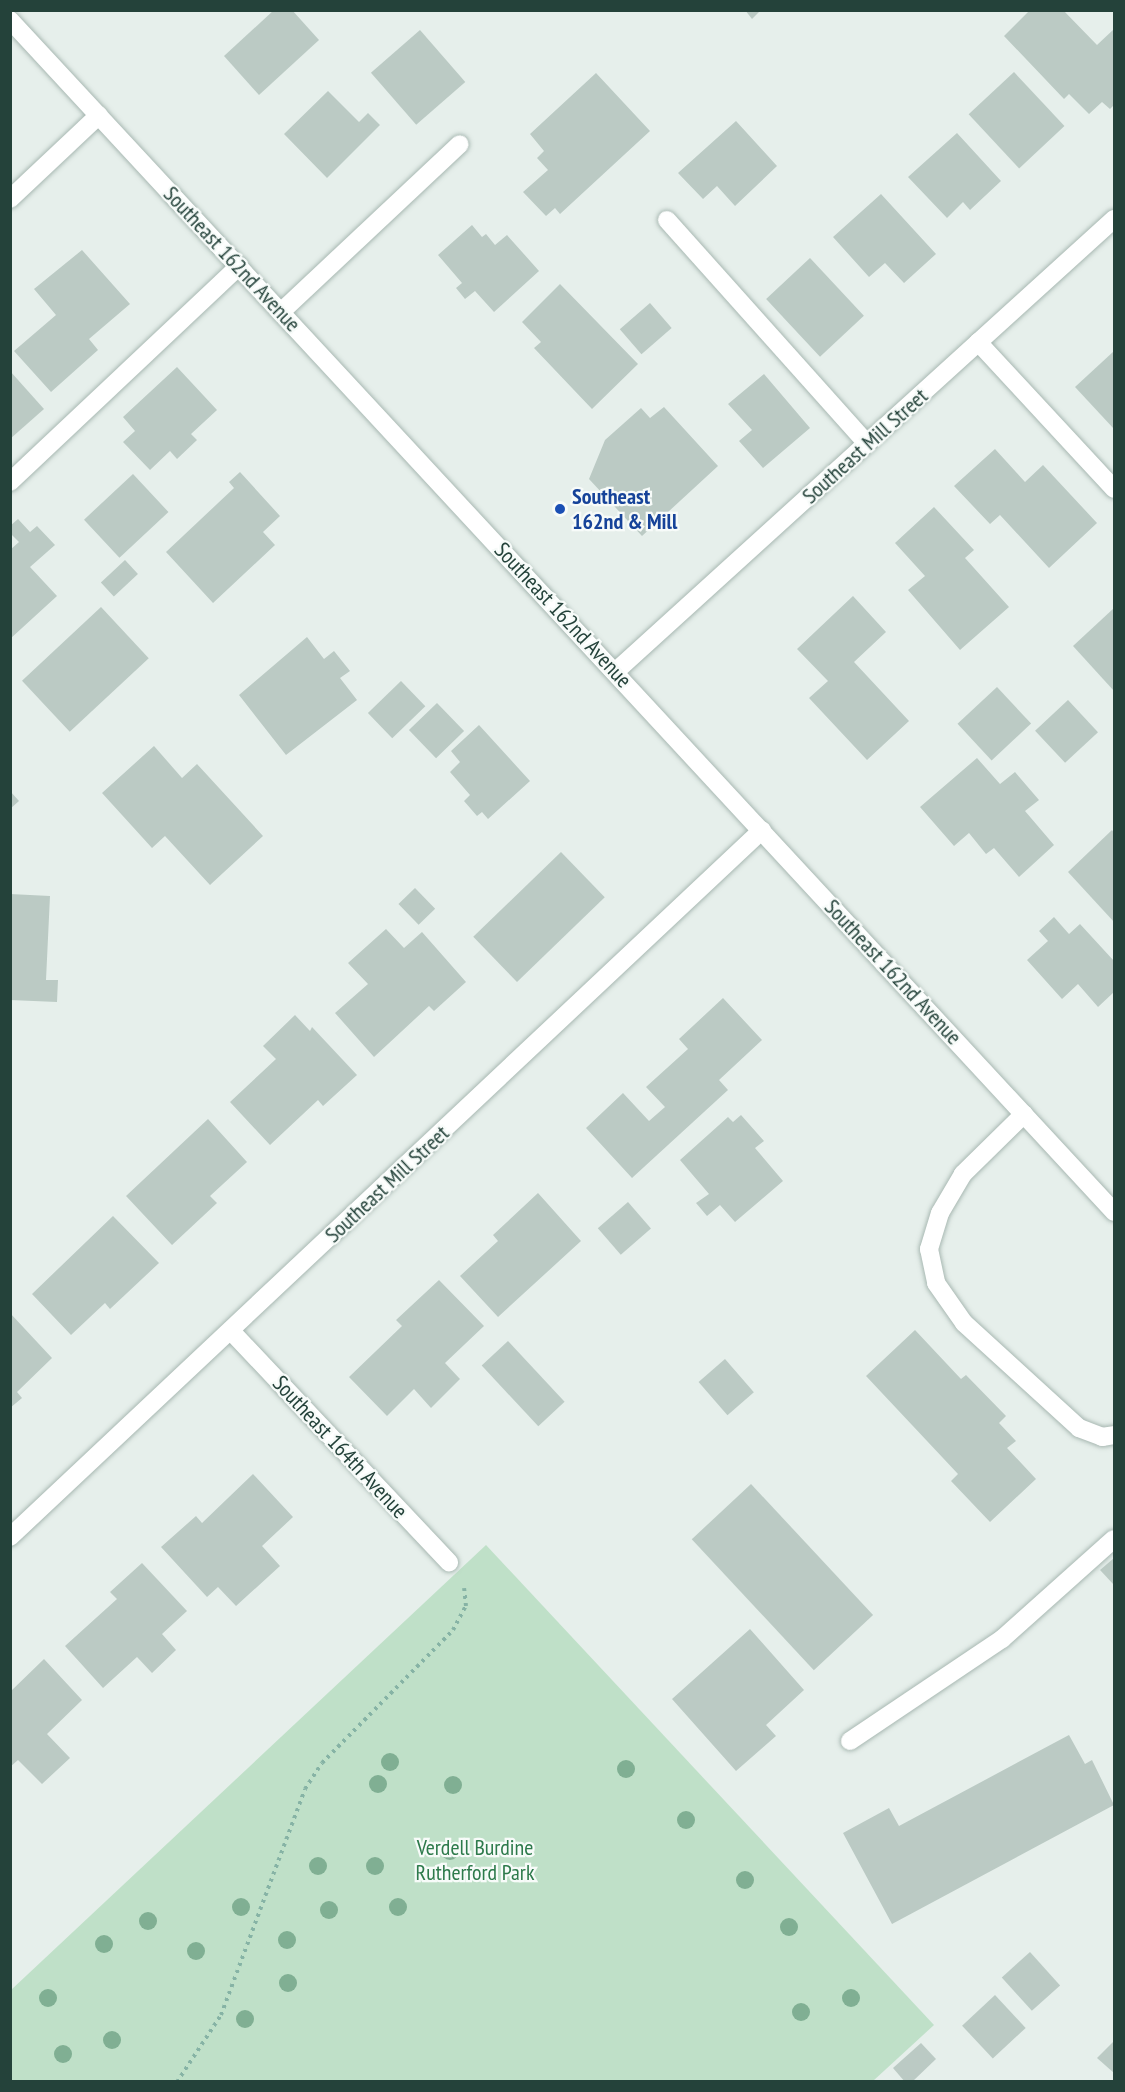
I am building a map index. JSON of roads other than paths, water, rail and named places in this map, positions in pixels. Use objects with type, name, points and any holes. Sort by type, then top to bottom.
[{"type":"street","name":"Southeast 162nd Avenue","points":[[10,20],[1114,1212]]},
{"type":"street","points":[[10,198],[99,115]]},
{"type":"street","points":[[281,312],[460,144]]},
{"type":"street","name":"Southeast Mill Street","points":[[615,672],[1114,219]]},
{"type":"street","points":[[667,220],[867,444]]},
{"type":"street","points":[[10,483],[239,266]]},
{"type":"street","points":[[978,342],[1114,489]]},
{"type":"street","name":"Southeast Mill Street","points":[[10,1537],[762,830]]},
{"type":"street","points":[[1024,1114],[963,1174],[940,1213],[929,1249],[936,1283],[964,1323],[1079,1428],[1102,1437],[1114,1435]]},
{"type":"street","name":"Southeast 164th Avenue","points":[[231,1331],[449,1562]]},
{"type":"street","points":[[850,1741],[1002,1639],[1114,1539]]},
{"type":"place","name":"Southeast 162nd & Mill","points":[[560,509]]},
{"type":"park label","name":"Verdell Burdine Rutherford Park","points":[[475,1860]]}]
